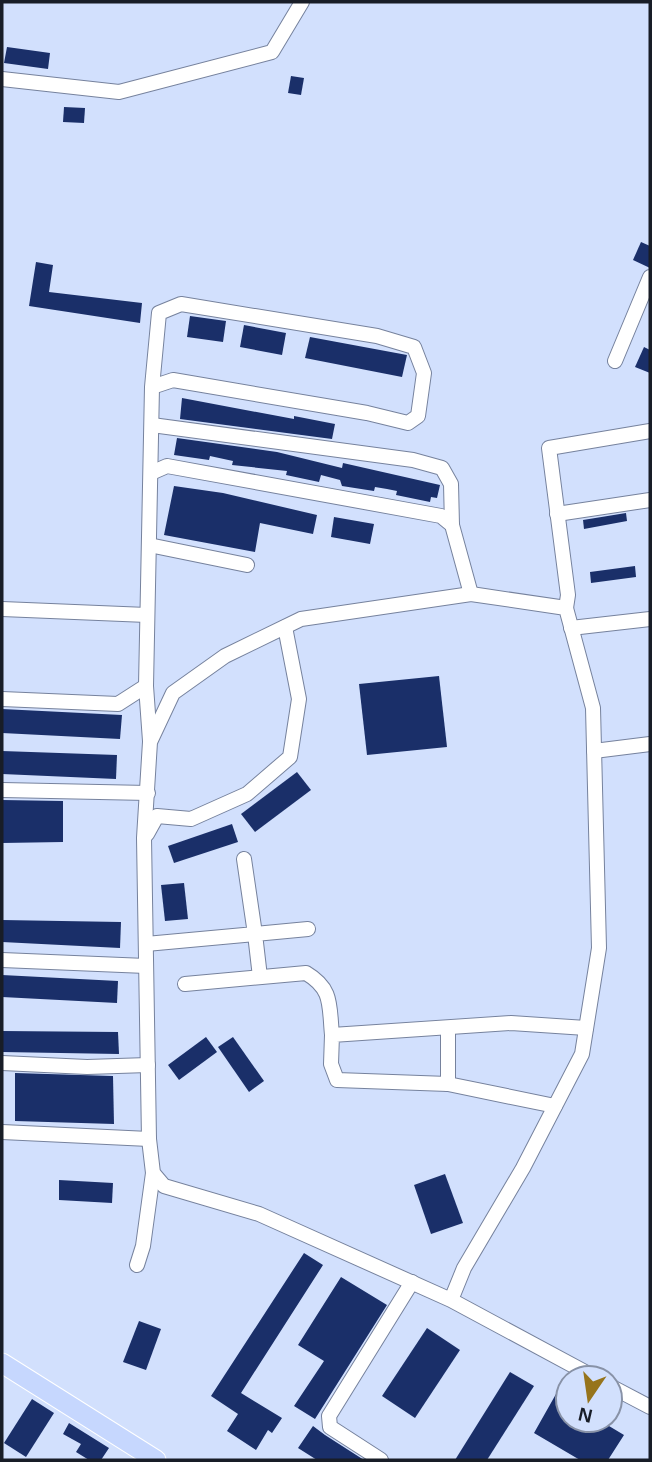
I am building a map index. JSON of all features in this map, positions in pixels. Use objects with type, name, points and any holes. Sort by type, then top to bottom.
[{"type":"highway","points":[[2,1363],[156,1460]]},
{"type":"street","points":[[2,79],[120,92],[153,85],[272,52],[302,2]]},
{"type":"street","points":[[615,361],[650,277]]},
{"type":"street","points":[[137,1265],[143,1246],[153,1173],[149,1139],[144,838],[150,742],[146,686],[152,387],[159,313],[181,304],[377,336],[414,347],[425,373],[418,416],[408,423],[367,413],[173,380],[152,387]]},
{"type":"street","points":[[152,425],[413,460],[442,468],[451,484],[452,525],[471,594]]},
{"type":"street","points":[[451,1300],[464,1268],[582,1054],[599,948],[593,708],[566,608],[568,595],[550,448],[650,431]]},
{"type":"street","points":[[151,473],[167,466],[441,516],[452,525]]},
{"type":"street","points":[[557,514],[650,500]]},
{"type":"street","points":[[149,545],[247,565]]},
{"type":"street","points":[[150,742],[173,693],[225,656],[301,619],[471,594],[566,608]]},
{"type":"street","points":[[2,609],[147,615]]},
{"type":"street","points":[[571,628],[650,620]]},
{"type":"street","points":[[144,838],[157,816],[191,819],[247,794],[290,757],[299,699],[285,627]]},
{"type":"street","points":[[2,699],[118,704],[146,686]]},
{"type":"street","points":[[594,751],[650,744]]},
{"type":"street","points":[[2,790],[148,793]]},
{"type":"street","points":[[244,859],[260,977]]},
{"type":"street","points":[[146,944],[308,929]]},
{"type":"street","points":[[2,960],[146,966]]},
{"type":"street","points":[[185,984],[306,973],[322,982],[327,993],[332,1035],[331,1064],[337,1080],[448,1084],[555,1106]]},
{"type":"street","points":[[332,1035],[511,1023],[586,1028]]},
{"type":"street","points":[[448,1029],[448,1084]]},
{"type":"street","points":[[2,1063],[87,1067],[148,1065]]},
{"type":"street","points":[[2,1132],[149,1139]]},
{"type":"street","points":[[153,1173],[164,1186],[259,1214],[412,1282],[570,1364]]},
{"type":"street","points":[[380,1460],[330,1427],[330,1416],[412,1282]]},
{"type":"street","points":[[624,1393],[650,1407]]},
{"type":"building","points":[[7,47],[50,53],[48,69],[4,63]]},
{"type":"building","points":[[291,76],[304,78],[301,95],[288,93]]},
{"type":"building","points":[[64,107],[85,108],[84,123],[63,122]]},
{"type":"building","points":[[641,242],[650,246],[650,268],[633,260]]},
{"type":"building","points":[[36,262],[53,265],[49,292],[142,303],[140,323],[29,306]]},
{"type":"building","points":[[190,316],[226,321],[223,342],[187,337]]},
{"type":"building","points":[[244,325],[286,333],[282,355],[240,347]]},
{"type":"building","points":[[310,337],[407,355],[402,377],[305,358]]},
{"type":"building","points":[[644,347],[650,350],[650,373],[635,367]]},
{"type":"building","points":[[182,398],[335,424],[332,439],[180,419]]},
{"type":"building","points":[[177,438],[277,452],[342,468],[343,463],[440,485],[437,498],[431,497],[430,502],[396,495],[397,491],[387,489],[375,487],[374,491],[342,486],[340,480],[321,475],[319,482],[286,475],[287,471],[232,465],[233,461],[210,456],[209,460],[174,455]]},
{"type":"building","points":[[174,486],[223,493],[317,515],[313,534],[260,523],[255,552],[164,535]]},
{"type":"building","points":[[626,513],[627,521],[584,529],[583,520]]},
{"type":"building","points":[[334,517],[374,524],[370,544],[331,537]]},
{"type":"building","points":[[635,566],[636,577],[591,583],[590,572]]},
{"type":"building","points":[[439,676],[447,747],[367,755],[359,684]]},
{"type":"building","points":[[2,709],[122,715],[120,739],[2,733]]},
{"type":"building","points":[[2,751],[117,755],[116,779],[2,774]]},
{"type":"building","points":[[297,772],[311,790],[255,832],[241,814]]},
{"type":"building","points":[[2,800],[63,801],[63,842],[2,843]]},
{"type":"building","points":[[232,824],[238,842],[174,863],[168,846]]},
{"type":"building","points":[[184,883],[188,919],[165,921],[161,885]]},
{"type":"building","points":[[2,920],[121,922],[120,948],[2,942]]},
{"type":"building","points":[[2,975],[118,981],[117,1003],[2,997]]},
{"type":"building","points":[[2,1031],[118,1032],[119,1054],[2,1052]]},
{"type":"building","points":[[206,1037],[217,1052],[179,1080],[168,1065]]},
{"type":"building","points":[[233,1037],[264,1081],[249,1092],[218,1047]]},
{"type":"building","points":[[15,1073],[113,1076],[114,1124],[15,1121]]},
{"type":"building","points":[[445,1174],[463,1223],[431,1234],[414,1185]]},
{"type":"building","points":[[59,1180],[113,1183],[112,1203],[59,1200]]},
{"type":"building","points":[[304,1253],[323,1265],[241,1393],[282,1418],[272,1433],[268,1430],[256,1450],[227,1431],[238,1414],[211,1396]]},
{"type":"building","points":[[341,1277],[387,1305],[315,1419],[294,1406],[324,1361],[298,1345]]},
{"type":"building","points":[[139,1321],[161,1329],[146,1370],[123,1362]]},
{"type":"building","points":[[427,1328],[460,1350],[415,1418],[382,1396]]},
{"type":"building","points":[[510,1372],[534,1386],[487,1460],[455,1460]]},
{"type":"building","points":[[554,1398],[554,1434],[624,1435],[608,1460],[580,1460],[534,1433]]},
{"type":"building","points":[[32,1399],[54,1413],[26,1457],[4,1443]]},
{"type":"building","points":[[69,1423],[109,1448],[101,1460],[89,1460],[76,1452],[81,1444],[63,1434]]},
{"type":"building","points":[[313,1426],[364,1460],[317,1460],[298,1448]]}]
